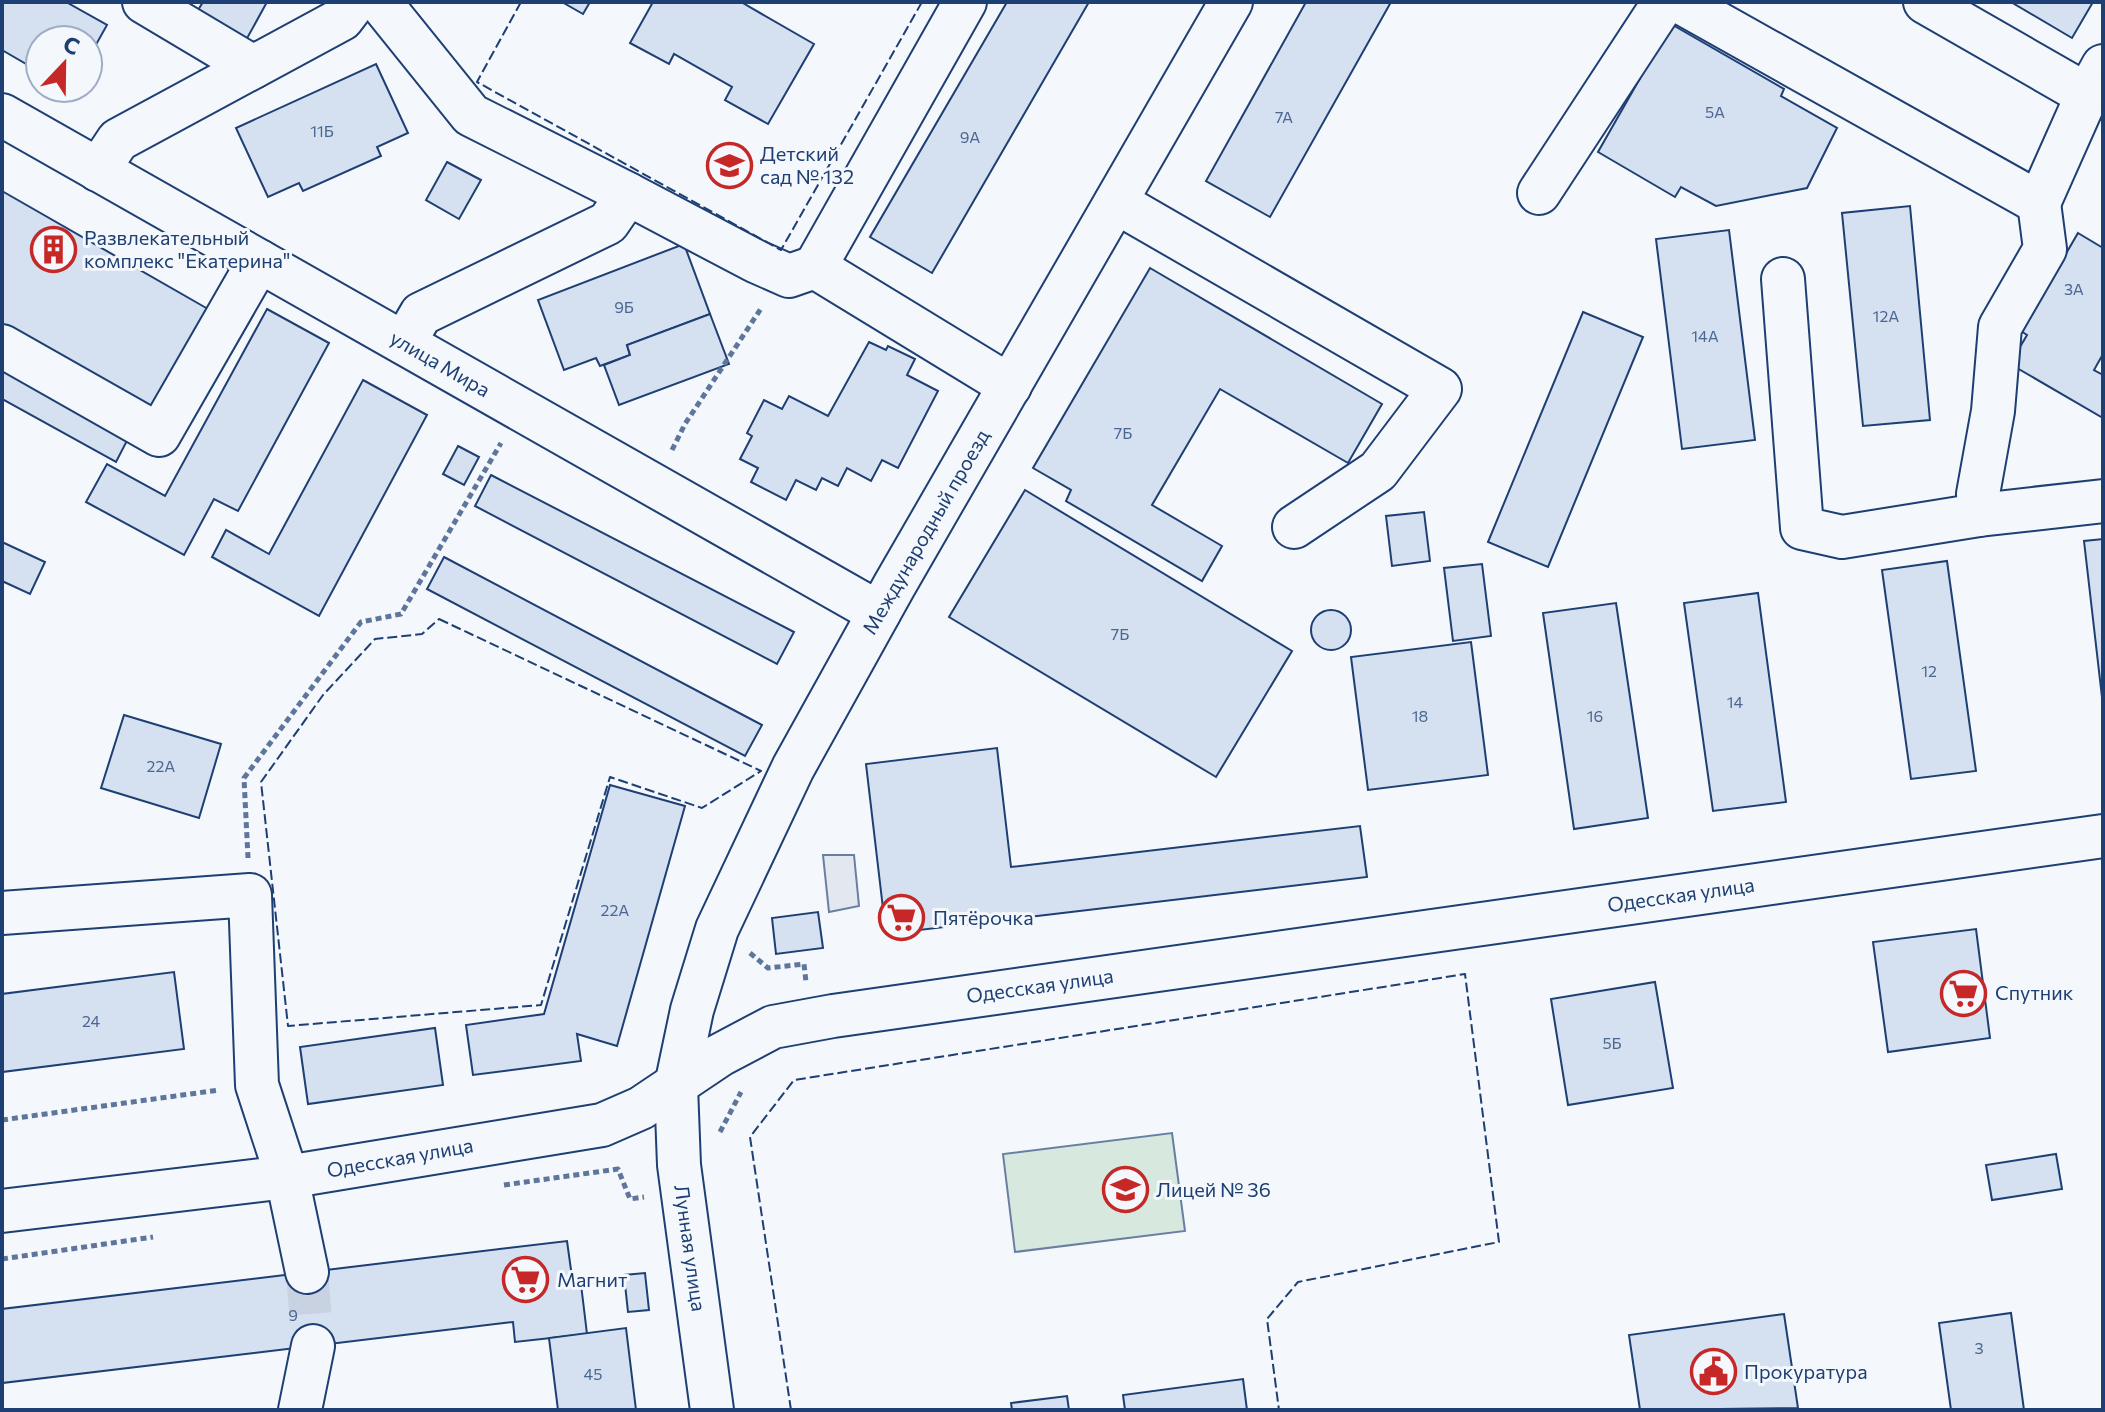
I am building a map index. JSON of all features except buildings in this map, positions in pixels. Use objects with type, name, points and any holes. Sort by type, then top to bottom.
[{"type":"street","points":[[144,2],[253,67]]},
{"type":"street","points":[[98,170],[118,140],[342,19],[355,2]]},
{"type":"street","points":[[380,2],[471,115],[789,276],[815,267],[965,2]]},
{"type":"street","name":"Международный проезд","points":[[676,1086],[692,1010],[717,929],[793,768],[1231,2]]},
{"type":"street","points":[[1539,193],[1664,2]]},
{"type":"street","points":[[1680,2],[2039,203]]},
{"type":"street","points":[[1925,2],[2095,80],[2039,203],[2045,249],[2000,327],[1993,411],[1978,494],[1979,515]]},
{"type":"street","name":"улица Мира","points":[[2,115],[879,613]]},
{"type":"street","points":[[404,343],[421,314],[608,223],[628,194]]},
{"type":"street","points":[[1116,202],[1440,389],[1378,471],[1294,527]]},
{"type":"street","points":[[2,346],[159,435],[259,261]]},
{"type":"street","points":[[815,267],[1010,386]]},
{"type":"street","points":[[1783,279],[1802,528],[1842,537],[1979,515],[2103,501]]},
{"type":"street","name":"Одесская улица","points":[[2,1211],[287,1177],[602,1125],[641,1108],[720,1055],[773,1027],[810,1020],[2103,836]]},
{"type":"street","points":[[4,910],[250,895],[257,1085],[287,1177],[307,1272]]},
{"type":"street","name":"Лунная улица","points":[[676,1086],[682,1191],[712,1410]]},
{"type":"street","points":[[300,1410],[313,1346]]},
{"type":"path","points":[[250,895],[244,778],[361,622],[401,614],[521,410]]},
{"type":"path","points":[[744,948],[768,968],[804,964],[810,1020]]},
{"type":"path","points":[[718,1142],[721,1129],[740,1093],[752,1083]]},
{"type":"path","points":[[2,1120],[257,1085]]},
{"type":"path","points":[[495,1187],[618,1169],[630,1199],[682,1191]]},
{"type":"path","points":[[2,1259],[157,1236]]},
{"type":"shaded area","points":[[823,855],[854,855],[859,906],[829,912]]},
{"type":"shaded area","points":[[1172,1133],[1185,1231],[1015,1252],[1003,1154]]},
{"type":"tunnel","points":[[307,1272],[313,1346]]},
{"type":"fence","points":[[521,2],[477,82],[781,250],[922,2]]},
{"type":"fence","points":[[439,619],[761,771],[702,808],[610,777],[541,1005],[288,1026],[261,782],[323,695],[375,639],[422,634],[439,619]]},
{"type":"fence","points":[[791,1410],[750,1137],[794,1080],[1465,974],[1499,1242],[1298,1282],[1267,1319],[1279,1410]]},
{"type":"place","name":"Детский сад № 132","points":[[729,166]]},
{"type":"place","name":"Развлекательный комплекс \"Екатерина\"","points":[[53,250]]},
{"type":"place","name":"Пятёрочка","points":[[902,918]]},
{"type":"place","name":"Спутник","points":[[1964,993]]},
{"type":"place","name":"Лицей № 36","points":[[1125,1190]]},
{"type":"place","name":"Магнит","points":[[526,1280]]},
{"type":"place","name":"Прокуратура","points":[[1713,1372]]}]
